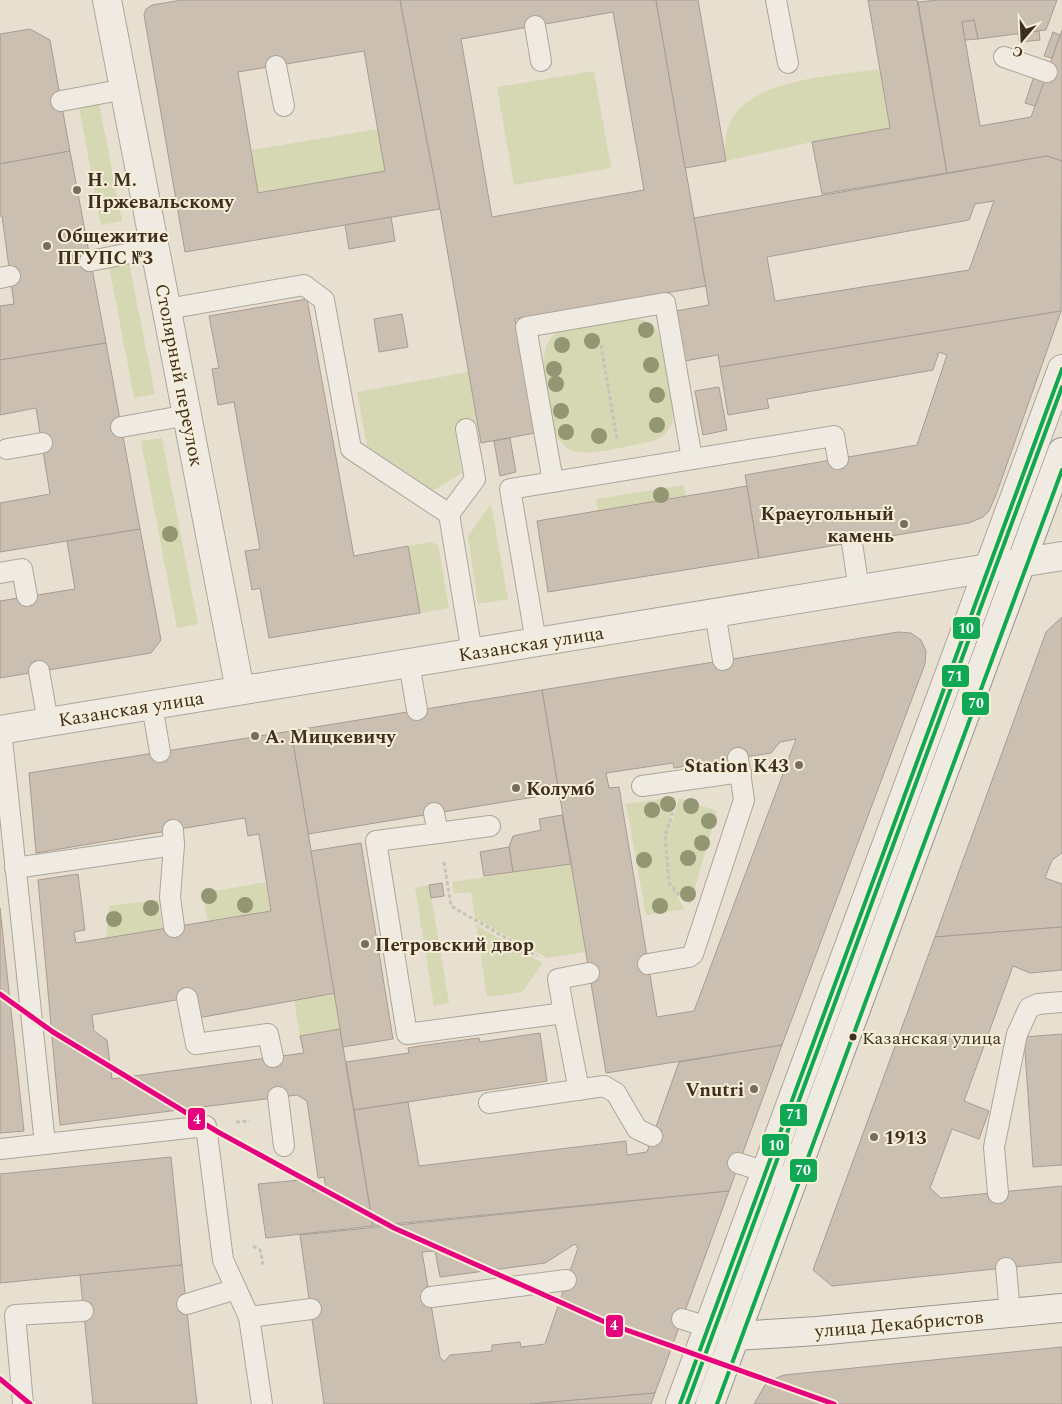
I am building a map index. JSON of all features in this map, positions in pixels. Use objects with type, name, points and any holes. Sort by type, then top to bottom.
[{"type":"street","name":"Столярный переулок","points":[[107,0],[240,690]]},
{"type":"street","points":[[680,1404],[1062,369]]},
{"type":"street","points":[[710,1404],[1062,452]]},
{"type":"street","name":"Казанская улица","points":[[0,730],[1062,556]]},
{"type":"street","name":"улица Декабристов","points":[[735,1336],[817,1331],[1062,1308]]},
{"type":"lane","points":[[776,0],[788,63]]},
{"type":"lane","points":[[535,26],[541,61]]},
{"type":"lane","points":[[1004,57],[1047,72]]},
{"type":"lane","points":[[276,66],[284,106]]},
{"type":"lane","points":[[61,102],[125,89]]},
{"type":"lane","points":[[90,260],[156,248]]},
{"type":"lane","points":[[167,309],[304,285],[324,300],[351,449],[449,514]]},
{"type":"lane","points":[[553,482],[526,327],[665,303],[692,459]]},
{"type":"lane","points":[[121,427],[188,415]]},
{"type":"lane","points":[[466,429],[475,479],[449,514],[472,653]]},
{"type":"lane","points":[[536,642],[510,489],[834,436],[838,459]]},
{"type":"lane","points":[[7,449],[42,443]]},
{"type":"lane","points":[[852,542],[860,590]]},
{"type":"lane","points":[[0,573],[22,570],[27,596]]},
{"type":"lane","points":[[715,613],[722,660]]},
{"type":"lane","points":[[409,663],[417,710]]},
{"type":"lane","points":[[40,671],[48,722]]},
{"type":"lane","points":[[152,705],[160,752]]},
{"type":"lane","points":[[0,730],[45,1144]]},
{"type":"lane","points":[[642,786],[683,781],[740,765],[744,800],[691,956],[648,964]]},
{"type":"lane","points":[[434,813],[438,833]]},
{"type":"lane","points":[[490,826],[376,841],[407,1034],[564,1013]]},
{"type":"lane","points":[[16,868],[173,838],[170,897],[174,927]]},
{"type":"lane","points":[[579,1090],[558,979],[588,973]]},
{"type":"lane","points":[[187,998],[196,1044],[268,1034],[273,1057]]},
{"type":"lane","points":[[998,1193],[994,1147],[1017,1034],[1029,1008],[1038,1004],[1062,1002]]},
{"type":"lane","points":[[489,1103],[604,1086],[611,1088],[616,1093],[637,1129],[652,1136]]},
{"type":"lane","points":[[278,1097],[284,1146]]},
{"type":"lane","points":[[0,1148],[206,1126],[223,1260],[249,1317],[262,1404]]},
{"type":"lane","points":[[738,1163],[792,1181]]},
{"type":"lane","points":[[1006,1268],[1010,1313]]},
{"type":"lane","points":[[431,1297],[566,1280]]},
{"type":"lane","points":[[187,1304],[236,1289]]},
{"type":"lane","points":[[249,1317],[311,1310]]},
{"type":"lane","points":[[24,1404],[15,1316],[84,1311]]},
{"type":"lane","points":[[682,1320],[735,1336]]},
{"type":"path","points":[[596,315],[622,470]]},
{"type":"path","points":[[683,781],[665,835],[669,883],[703,924]]},
{"type":"path","points":[[438,833],[451,906],[554,966],[558,979]]},
{"type":"path","points":[[232,1123],[252,1120]]},
{"type":"green space","points":[[879,69],[890,128],[812,142],[726,161],[726,134],[736,113],[754,98],[777,87],[803,80]]},
{"type":"green space","points":[[594,71],[611,168],[514,185],[497,87]]},
{"type":"green space","points":[[99,103],[122,221],[101,225],[79,107]]},
{"type":"green space","points":[[378,129],[385,171],[258,193],[251,150]]},
{"type":"green space","points":[[129,263],[155,394],[134,398],[109,266]]},
{"type":"green space","points":[[629,318],[648,322],[658,332],[671,386],[672,424],[658,439],[650,442],[585,453],[569,450],[560,441],[554,429],[544,376],[546,348],[551,338],[568,328]]},
{"type":"green space","points":[[468,372],[478,427],[455,431],[462,473],[434,490],[367,446],[357,392]]},
{"type":"green space","points":[[162,438],[198,624],[177,628],[141,441]]},
{"type":"green space","points":[[684,485],[686,497],[598,511],[596,499]]},
{"type":"green space","points":[[491,504],[508,599],[478,604],[468,536]]},
{"type":"green space","points":[[431,542],[438,545],[449,608],[420,613],[408,546]]},
{"type":"green space","points":[[675,797],[669,819],[673,819],[679,798],[717,811],[690,905],[682,893],[677,897],[685,909],[646,915],[626,804]]},
{"type":"green space","points":[[571,864],[585,952],[547,958],[475,918],[471,892],[454,894],[452,882]]},
{"type":"green space","points":[[266,882],[271,911],[208,921],[203,893]]},
{"type":"green space","points":[[429,885],[449,1003],[434,1006],[415,888]]},
{"type":"green space","points":[[158,900],[163,929],[106,938],[109,906]]},
{"type":"green space","points":[[476,925],[543,963],[522,992],[487,997]]},
{"type":"green space","points":[[335,993],[340,1029],[300,1036],[294,1000]]},
{"type":"building","points":[[182,0],[400,0],[440,209],[185,252],[144,15],[146,9],[152,5]],"holes":[[[364,51],[385,171],[258,193],[238,72]]]},
{"type":"building","points":[[400,0],[656,0],[706,286],[515,319],[535,433],[481,443],[440,209]],"holes":[[[613,12],[644,190],[492,217],[461,39]]]},
{"type":"building","points":[[656,0],[698,0],[726,161],[685,168]]},
{"type":"building","points":[[868,0],[917,0],[947,173],[822,194],[812,142],[890,128]]},
{"type":"building","points":[[938,0],[1057,0],[1046,30],[978,39],[974,20],[962,22],[980,126],[1031,117],[1062,30],[1062,161],[1047,156],[947,173],[918,2]]},
{"type":"building","points":[[974,20],[978,39],[965,40],[962,22]]},
{"type":"building","points":[[30,29],[50,40],[70,151],[0,164],[0,34]]},
{"type":"building","points":[[1039,31],[1040,40],[1019,42],[1018,34]]},
{"type":"building","points":[[1053,32],[1060,35],[1052,58],[1044,56]]},
{"type":"building","points":[[1034,76],[1045,80],[1035,106],[1025,103]]},
{"type":"building","name":"Общежитие ПГУПС №3","points":[[70,151],[106,343],[0,360],[0,306],[14,304],[2,216],[0,216],[0,164]]},
{"type":"building","points":[[1047,156],[1062,161],[1061,311],[720,367],[718,355],[685,361],[676,311],[709,305],[694,218]],"holes":[[[994,201],[969,270],[775,301],[767,257],[969,220],[975,204]]]},
{"type":"building","points":[[391,217],[395,241],[349,249],[345,225]]},
{"type":"building","points":[[307,299],[354,556],[408,546],[420,613],[269,638],[260,588],[252,590],[245,551],[260,549],[234,402],[218,405],[212,369],[219,368],[209,316]]},
{"type":"building","points":[[1061,311],[996,495],[989,511],[983,517],[969,523],[759,558],[745,475],[917,445],[947,355],[939,352],[933,370],[767,399],[769,408],[728,415],[720,367]]},
{"type":"building","points":[[402,314],[408,347],[379,352],[374,319]]},
{"type":"building","points":[[106,343],[140,529],[0,552],[0,503],[50,494],[36,408],[0,415],[0,360]]},
{"type":"building","points":[[719,387],[727,430],[703,435],[695,391]]},
{"type":"building","points":[[510,438],[516,472],[500,476],[494,441]]},
{"type":"building","points":[[747,486],[759,558],[548,592],[537,521]]},
{"type":"building","points":[[140,529],[161,640],[151,653],[0,678],[0,601],[75,589],[67,541]]},
{"type":"building","points":[[1062,617],[1062,853],[1052,860],[1045,878],[1062,884],[1062,927],[935,937],[1046,632]]},
{"type":"building","points":[[898,632],[911,633],[921,640],[926,651],[925,664],[782,1045],[606,1073],[542,690]],"holes":[[[796,739],[694,1011],[657,1017],[619,787],[609,788],[606,773],[673,763],[674,768],[771,753],[780,742]]]},
{"type":"building","points":[[542,690],[559,793],[308,834],[291,731]]},
{"type":"building","points":[[291,731],[335,993],[198,1018],[187,998],[92,1015],[94,1031],[107,1040],[112,1079],[304,1053],[300,1036],[340,1029],[373,1226],[266,1238],[258,1184],[311,1179],[313,1191],[326,1189],[324,1177],[318,1178],[307,1101],[297,1095],[60,1125],[38,880],[78,874],[85,930],[74,932],[76,943],[271,911],[259,834],[248,836],[245,818],[36,853],[29,773]]},
{"type":"building","points":[[562,815],[571,864],[513,872],[509,847],[513,836],[541,830],[539,819]]},
{"type":"building","points":[[361,843],[393,1039],[343,1047],[311,851]]},
{"type":"building","points":[[509,847],[513,872],[484,876],[480,852]]},
{"type":"building","points":[[442,883],[444,896],[431,898],[429,885]]},
{"type":"building","points":[[0,908],[24,1131],[0,1133]]},
{"type":"building","points":[[1062,927],[1062,970],[1030,973],[1013,966],[964,1101],[989,1111],[979,1139],[952,1129],[930,1188],[941,1198],[1062,1186],[1062,1262],[832,1286],[813,1270],[935,937]]},
{"type":"building","points":[[540,1033],[547,1081],[354,1110],[346,1062],[409,1053],[408,1048],[419,1046],[479,1038],[480,1042]]},
{"type":"building","points":[[1062,1034],[1062,1165],[1033,1167],[1024,1037]]},
{"type":"building","points":[[782,1045],[729,1191],[373,1226],[354,1110],[408,1102],[419,1166],[626,1141],[627,1155],[647,1152],[679,1062]]},
{"type":"building","points":[[171,1157],[182,1265],[0,1283],[0,1174]]},
{"type":"building","points":[[729,1191],[655,1393],[530,1404],[324,1404],[300,1235]],"holes":[[[575,1244],[578,1248],[545,1344],[521,1347],[520,1342],[492,1345],[492,1351],[450,1355],[444,1362],[440,1357],[422,1252],[435,1251],[440,1277],[545,1263]]]},
{"type":"building","points":[[182,1265],[197,1404],[93,1404],[80,1275]]},
{"type":"building","points":[[1062,1347],[1062,1404],[754,1404],[765,1385],[784,1375]]},
{"type":"building","points":[[655,1393],[651,1404],[530,1404]]},
{"type":"transit line","name":"10","points":[[680,1404],[1062,369]]},
{"type":"transit line","name":"71","points":[[687,1404],[1062,387]]},
{"type":"transit line","name":"70","points":[[717,1404],[1062,470]]},
{"type":"transit line","name":"4","points":[[0,994],[53,1032],[218,1132],[394,1228],[607,1323],[834,1404]]},
{"type":"transit line","name":"4","points":[[0,1379],[30,1404]]},
{"type":"place","name":"Н. М. Пржевальскому","points":[[77,190]]},
{"type":"place","name":"Общежитие ПГУПС №3","points":[[47,246]]},
{"type":"place","name":"Краеугольный камень","points":[[904,524]]},
{"type":"place","name":"А. Мицкевичу","points":[[255,736]]},
{"type":"place","name":"Station K43","points":[[799,765]]},
{"type":"place","name":"Колумб","points":[[516,788]]},
{"type":"place","name":"Петровский двор","points":[[365,944]]},
{"type":"place","name":"Казанская улица","points":[[853,1037]]},
{"type":"place","name":"Vnutri","points":[[754,1089]]},
{"type":"place","name":"1913","points":[[874,1137]]}]
